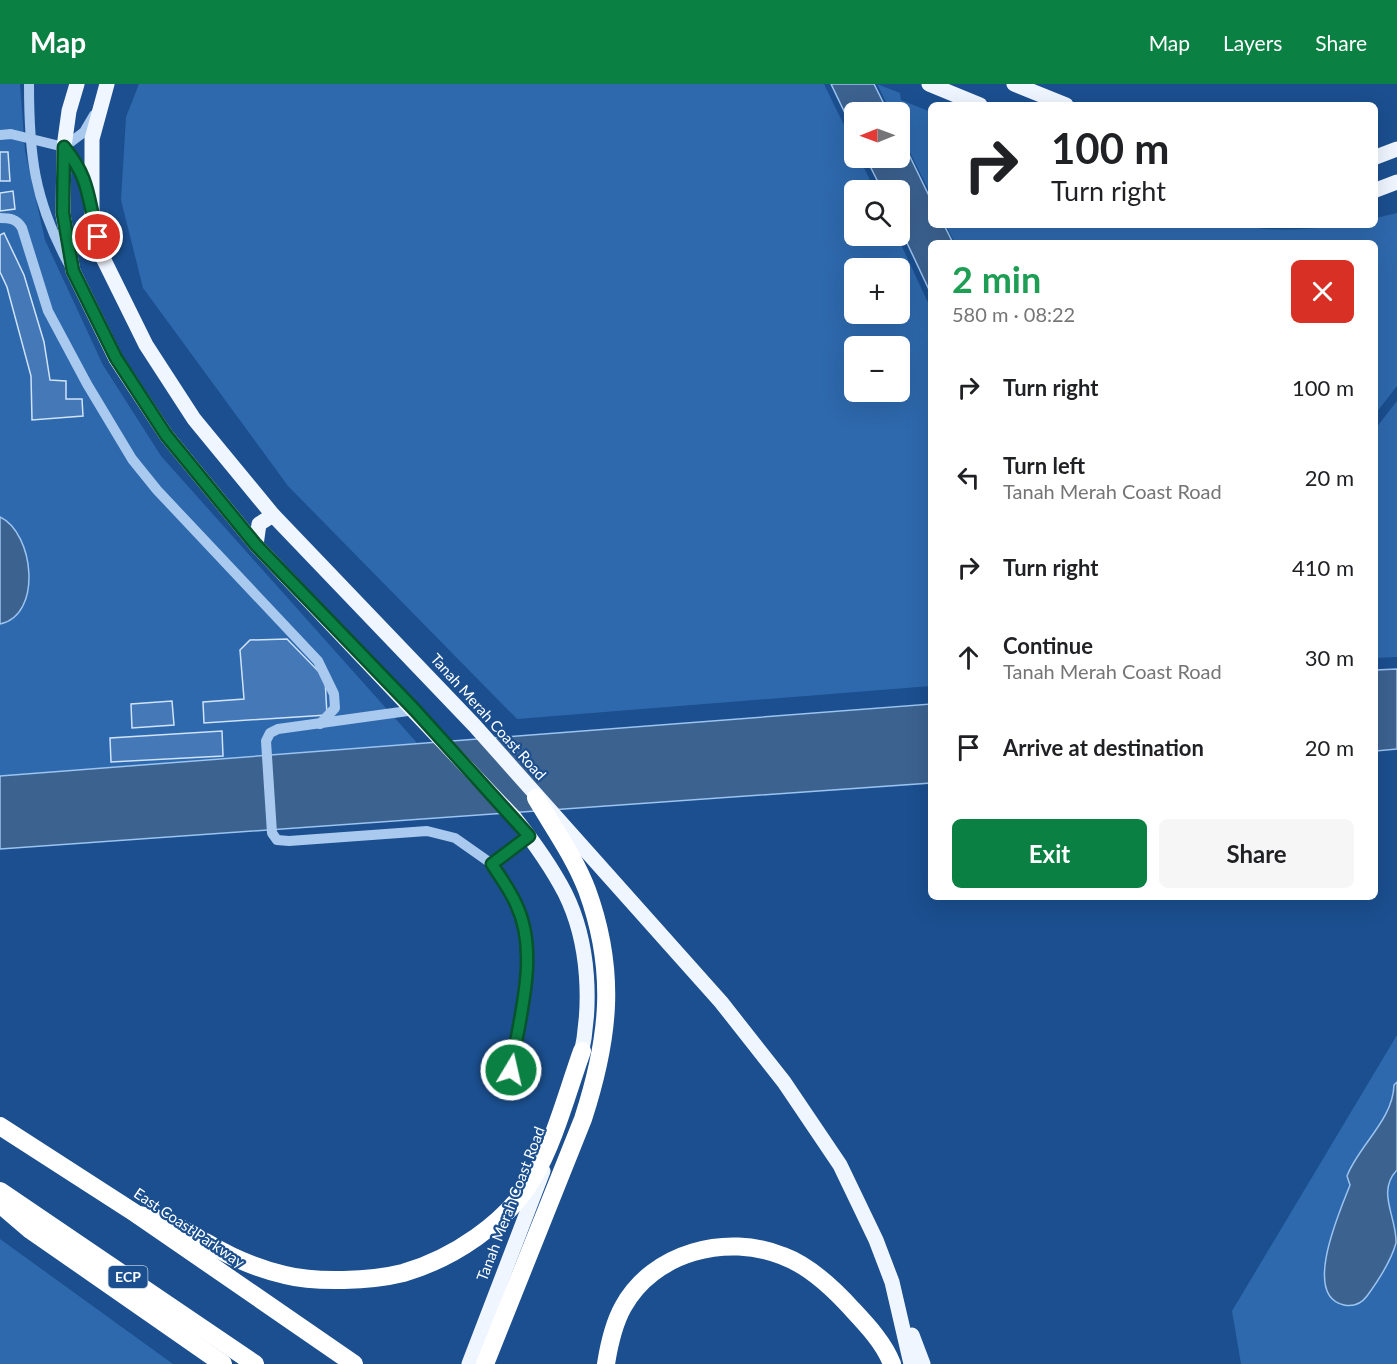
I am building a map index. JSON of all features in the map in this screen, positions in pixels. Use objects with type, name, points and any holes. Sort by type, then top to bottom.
[{"type":"highway","points":[[485,1364],[583,1119],[593,1089],[608,1009],[608,980],[587,889],[536,798]]},
{"type":"highway","points":[[138,1215],[156,1216],[235,1257],[284,1275],[356,1279],[402,1273],[449,1254],[480,1234],[522,1195],[540,1164],[582,1051]]},
{"type":"highway","name":"East Coast Parkway","points":[[0,1126],[138,1215],[354,1364]]},
{"type":"highway","name":"ECP","points":[[0,1191],[255,1364]]},
{"type":"highway","points":[[0,1204],[29,1229],[222,1364]]},
{"type":"highway","points":[[606,1364],[609,1341],[623,1307],[646,1278],[677,1257],[714,1247],[749,1247],[784,1256],[812,1272],[840,1295],[867,1324],[892,1364]]},
{"type":"main road","name":"Tanah Merah Coast Road","points":[[78,84],[69,111],[64,147],[63,213],[73,271],[116,358],[166,435],[256,545],[415,710],[514,817],[529,836],[566,895],[580,936],[588,1005],[582,1051],[567,1108],[469,1364]]},
{"type":"main road","name":"Tanah Merah Coast Road","points":[[108,84],[99,108],[93,139],[90,197],[92,217],[103,258],[146,345],[194,419],[273,515],[474,725],[536,798],[721,1002],[784,1082],[840,1165],[892,1282],[910,1364]]},
{"type":"main road","points":[[929,84],[974,102]]},
{"type":"main road","points":[[1014,84],[1059,102]]},
{"type":"main road","points":[[1378,156],[1397,149]]},
{"type":"main road","points":[[1378,189],[1397,182]]},
{"type":"main road","points":[[256,545],[259,524],[273,515]]},
{"type":"main road","points":[[892,1282],[923,1364]]},
{"type":"lane","points":[[29,84],[29,138],[32,168],[42,207],[73,271]]},
{"type":"lane","points":[[64,147],[84,132],[99,108]]},
{"type":"lane","points":[[0,135],[11,134],[64,147],[80,166],[90,197]]},
{"type":"lane","points":[[0,218],[11,218],[19,222],[48,311],[87,384],[132,459],[157,490],[318,661],[334,694],[335,708],[320,725]]},
{"type":"lane","points":[[415,710],[320,725],[278,729],[270,733],[266,741],[272,832],[277,840],[288,841],[427,831],[455,838],[492,864],[517,904],[526,936],[527,967],[511,1070]]},
{"type":"lane","points":[[492,864],[529,836]]},
{"type":"shaded area","points":[[0,84],[20,84],[25,151],[45,240],[103,365],[161,456],[418,744],[0,776]]},
{"type":"shaded area","points":[[139,84],[824,84],[844,125],[844,168],[864,168],[870,180],[844,180],[844,246],[902,246],[907,258],[844,258],[844,324],[910,324],[910,264],[928,303],[928,686],[517,719],[288,486],[143,288],[121,200],[126,117]]},
{"type":"shaded area","points":[[831,84],[874,84],[883,102],[844,102],[844,111]]},
{"type":"shaded area","points":[[877,84],[900,93],[901,100],[906,102],[886,102]]},
{"type":"shaded area","points":[[910,104],[928,111],[928,189],[910,152]]},
{"type":"shaded area","points":[[910,157],[928,194],[928,228],[946,228],[952,240],[928,240],[928,288],[908,246],[910,180],[877,180],[871,168],[910,168]]},
{"type":"shaded area","points":[[1397,213],[1397,386],[1378,410],[1378,240],[954,240],[948,228],[1378,228],[1378,218]]},
{"type":"shaded area","points":[[1397,401],[1397,657],[1378,658],[1378,425]]},
{"type":"shaded area","points":[[0,517],[12,526],[20,539],[29,573],[28,590],[23,606],[14,617],[0,624]]},
{"type":"shaded area","points":[[1397,669],[1397,749],[1378,751],[1378,670]]},
{"type":"shaded area","points":[[928,704],[928,783],[0,849],[0,776]]},
{"type":"shaded area","points":[[1397,1035],[1397,1364],[1241,1364],[1232,1311]]},
{"type":"shaded area","points":[[1397,1082],[1397,1170],[1388,1187],[1396,1243],[1384,1271],[1365,1299],[1351,1306],[1344,1305],[1332,1298],[1326,1286],[1325,1269],[1328,1251],[1350,1185],[1347,1176],[1388,1110],[1394,1085]]},
{"type":"shaded area","points":[[0,1239],[173,1364],[0,1364]]},
{"type":"building","points":[[0,152],[8,152],[10,181],[0,181]]},
{"type":"building","points":[[13,191],[15,209],[0,211],[0,193]]},
{"type":"building","points":[[4,233],[24,275],[44,342],[50,380],[66,381],[66,399],[82,399],[83,416],[32,420],[31,376],[7,287],[0,272],[0,235]]},
{"type":"building","points":[[287,639],[325,678],[327,715],[204,723],[203,702],[244,699],[240,650],[250,640]]},
{"type":"building","points":[[172,701],[174,725],[132,728],[131,704]]},
{"type":"building","points":[[222,731],[223,756],[111,762],[110,738]]},
{"type":"route","points":[[98,237],[92,217],[90,197],[80,166],[64,147],[63,213],[73,271],[116,358],[166,435],[256,545],[415,710],[529,836],[492,864],[517,904],[526,936],[527,967],[511,1070]]}]
